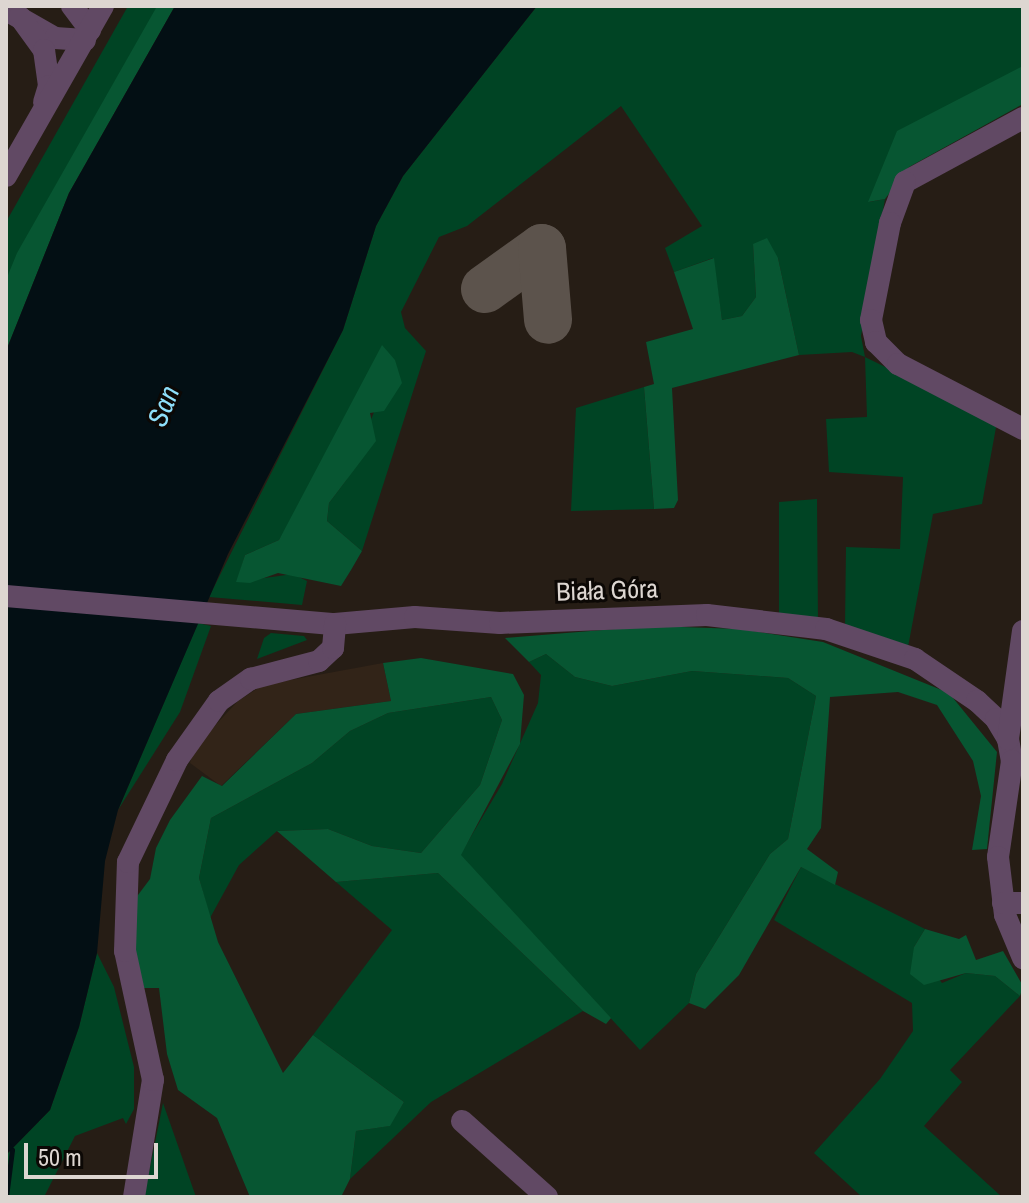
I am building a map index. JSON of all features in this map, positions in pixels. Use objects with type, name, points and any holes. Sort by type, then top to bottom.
[{"type":"street","points":[[72,6],[88,35]]},
{"type":"street","points":[[6,176],[103,6]]},
{"type":"street","points":[[13,14],[55,38],[88,35]]},
{"type":"street","points":[[13,14],[44,50],[49,86],[40,119]]},
{"type":"street","points":[[1023,118],[905,182],[890,223],[871,320],[876,342],[898,364],[1023,429]]},
{"type":"street","name":"Biała Góra","points":[[6,596],[335,624],[415,617],[500,623],[707,615],[826,629],[915,659],[949,679],[996,719],[1008,739]]},
{"type":"street","points":[[134,1197],[153,1080],[125,951],[128,862],[177,760],[219,701],[251,679],[319,661],[333,648],[335,624]]},
{"type":"street","points":[[1023,631],[1008,739],[1012,761],[998,857],[1013,903],[1023,958]]},
{"type":"street","points":[[462,1121],[547,1197]]},
{"type":"shaded area","points":[[383,663],[391,701],[296,714],[221,786],[190,763],[194,748],[238,701],[263,685]]},
{"type":"green space","points":[[128,6],[158,6],[6,280],[6,222]]},
{"type":"green space","points":[[175,6],[69,193],[6,351],[6,280],[17,253],[156,8]]},
{"type":"green space","points":[[537,6],[1023,6],[1023,66],[869,202],[885,199],[861,336],[865,357],[852,352],[799,355],[778,258],[753,244],[756,297],[742,316],[722,320],[713,258],[674,272],[665,248],[702,226],[621,106],[467,226],[439,237],[401,312],[405,328],[426,351],[362,551],[327,521],[329,503],[347,479],[395,360],[279,540],[245,555],[237,582],[293,574],[307,581],[302,605],[209,597],[343,330],[376,226],[403,176]]},
{"type":"green space","points":[[1023,66],[1023,104],[909,167],[885,199],[868,202],[897,131]]},
{"type":"green space","points":[[767,238],[778,258],[799,355],[672,388],[678,500],[674,508],[654,509],[644,387],[654,384],[646,342],[693,329],[674,272],[714,258],[722,320],[742,316],[756,297],[753,244]]},
{"type":"green space","points":[[382,345],[395,360],[402,383],[384,411],[370,413],[376,441],[329,503],[327,521],[362,551],[351,570],[341,586],[278,573],[250,583],[236,582],[245,555],[279,540]]},
{"type":"green space","points":[[865,357],[997,422],[982,504],[933,514],[908,647],[845,626],[846,547],[900,549],[903,477],[829,472],[826,419],[867,417]]},
{"type":"green space","points":[[644,387],[654,509],[571,511],[576,408]]},
{"type":"green space","points":[[817,499],[818,622],[779,613],[779,502]]},
{"type":"green space","points":[[198,623],[211,626],[180,712],[118,810]]},
{"type":"green space","points":[[652,626],[740,629],[823,642],[949,693],[997,752],[987,849],[972,850],[981,796],[973,761],[937,705],[898,692],[830,697],[821,828],[807,849],[838,872],[835,885],[801,867],[739,975],[705,1009],[689,1003],[696,974],[770,854],[788,839],[816,696],[788,678],[692,671],[612,686],[575,677],[546,654],[529,662],[505,638]]},
{"type":"green space","points":[[271,633],[304,636],[307,640],[257,659],[264,638]]},
{"type":"green space","points":[[546,654],[575,677],[612,686],[692,671],[788,678],[816,696],[788,839],[770,854],[696,974],[689,1003],[640,1050],[460,855],[502,784],[538,703],[541,675],[529,662]]},
{"type":"green space","points":[[421,658],[513,674],[524,695],[520,744],[461,855],[611,1018],[606,1024],[583,1011],[438,873],[336,882],[277,831],[328,829],[372,846],[421,853],[480,785],[502,720],[491,697],[388,713],[350,731],[312,763],[211,818],[199,878],[218,942],[283,1073],[313,1035],[404,1102],[390,1126],[356,1131],[350,1179],[341,1197],[250,1197],[217,1118],[178,1090],[167,1054],[159,988],[144,988],[135,951],[135,899],[150,879],[156,848],[170,820],[202,776],[222,786],[296,714],[391,701],[383,663]]},
{"type":"green space","points":[[491,697],[502,720],[480,785],[421,853],[372,846],[328,829],[277,831],[239,865],[210,918],[199,878],[211,818],[312,763],[350,731],[388,713]]},
{"type":"green space","points":[[801,867],[925,929],[914,947],[942,983],[966,973],[995,976],[1020,996],[950,1070],[962,1082],[924,1126],[1002,1197],[862,1197],[814,1153],[880,1079],[913,1031],[912,1003],[774,920]]},
{"type":"green space","points":[[438,873],[583,1011],[431,1102],[350,1179],[356,1131],[389,1126],[404,1102],[313,1035],[392,930],[336,882]]},
{"type":"green space","points":[[925,929],[959,939],[966,935],[976,960],[1003,951],[1023,986],[1020,996],[995,976],[966,973],[924,985],[910,974],[914,947]]},
{"type":"green space","points":[[97,953],[114,987],[134,1067],[134,1109],[126,1124],[123,1118],[75,1136],[44,1197],[6,1197],[6,1155],[50,1110],[79,1027]]},
{"type":"green space","points":[[163,1103],[196,1197],[144,1197]]},
{"type":"water","name":"San","points":[[175,6],[537,6],[403,176],[376,226],[343,330],[228,554],[118,810],[105,861],[97,953],[79,1027],[50,1110],[6,1155],[6,351],[69,193]]},
{"type":"waterway","points":[[6,1143],[12,1150],[6,1197]]},
{"type":"taxiway","points":[[485,289],[542,248],[548,320]]}]
